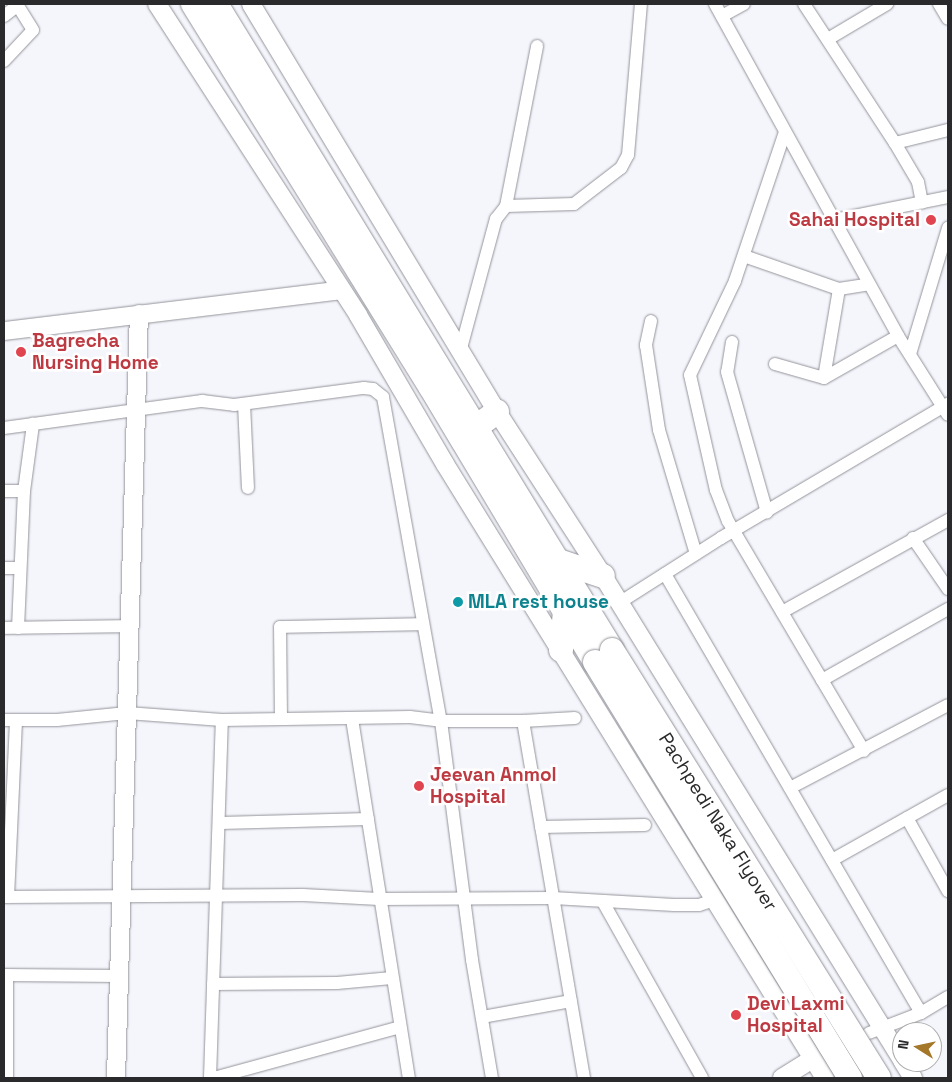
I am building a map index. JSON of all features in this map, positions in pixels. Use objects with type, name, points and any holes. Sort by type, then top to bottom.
[{"type":"highway","name":"Pachpedi Naka Flyover","points":[[193,4],[430,386],[565,611],[604,656],[879,1078]]},
{"type":"highway","name":"Pachpedi Naka Flyover","points":[[216,4],[561,562],[604,656],[850,1078]]},
{"type":"highway","points":[[476,427],[497,412]]},
{"type":"highway","points":[[561,562],[603,576]]},
{"type":"highway","points":[[561,650],[565,611]]},
{"type":"main road","points":[[157,4],[342,290],[714,900],[817,1057],[825,1078]]},
{"type":"main road","points":[[251,4],[460,352],[603,576],[875,1030],[892,1049]]},
{"type":"main road","points":[[4,331],[342,290]]},
{"type":"main road","points":[[116,1078],[139,314]]},
{"type":"main road","points":[[782,1078],[817,1057]]},
{"type":"street","points":[[4,16],[18,4],[33,30],[4,61]]},
{"type":"street","points":[[506,206],[574,204],[621,168],[628,155],[641,4]]},
{"type":"street","points":[[619,603],[734,530],[947,408],[898,336],[715,4]]},
{"type":"street","points":[[722,16],[744,4]]},
{"type":"street","points":[[804,4],[895,143],[918,182],[922,203]]},
{"type":"street","points":[[828,39],[887,4]]},
{"type":"street","points":[[939,4],[948,19]]},
{"type":"street","points":[[460,352],[496,219],[506,206],[537,46]]},
{"type":"street","points":[[895,143],[948,130]]},
{"type":"street","points":[[785,132],[731,290],[690,375],[716,490],[734,530],[864,751]]},
{"type":"street","points":[[834,220],[948,197]]},
{"type":"street","points":[[910,354],[948,228]]},
{"type":"street","points":[[744,256],[839,289],[869,284]]},
{"type":"street","points":[[824,378],[839,289]]},
{"type":"street","points":[[651,320],[646,345],[660,430],[696,554]]},
{"type":"street","points":[[775,364],[824,378],[898,336]]},
{"type":"street","points":[[732,342],[727,372],[767,512]]},
{"type":"street","points":[[4,428],[202,401],[244,404],[364,388],[373,389],[383,397],[441,721],[464,899],[492,1078]]},
{"type":"street","points":[[244,404],[248,488]]},
{"type":"street","points":[[18,628],[24,491],[33,424]]},
{"type":"street","points":[[4,491],[24,491]]},
{"type":"street","points":[[782,612],[948,520]]},
{"type":"street","points":[[914,538],[948,588]]},
{"type":"street","points":[[4,568],[20,568]]},
{"type":"street","points":[[665,574],[921,1013]]},
{"type":"street","points":[[822,680],[948,609]]},
{"type":"street","points":[[281,719],[280,627],[423,624]]},
{"type":"street","points":[[4,628],[130,626]]},
{"type":"street","points":[[790,788],[864,751],[948,705]]},
{"type":"street","points":[[575,718],[523,721],[441,721],[410,718],[222,720],[127,714],[10,720],[6,897],[122,899],[303,895],[380,899],[553,898],[603,902],[699,905],[714,900]]},
{"type":"street","points":[[352,719],[409,1078]]},
{"type":"street","points":[[210,1078],[216,897],[221,823],[222,720]]},
{"type":"street","points":[[523,721],[584,1078]]},
{"type":"street","points":[[832,860],[948,795]]},
{"type":"street","points":[[907,818],[948,890]]},
{"type":"street","points":[[221,823],[368,819]]},
{"type":"street","points":[[541,827],[645,825]]},
{"type":"street","points":[[603,902],[702,1078]]},
{"type":"street","points":[[7,1078],[6,975],[119,976]]},
{"type":"street","points":[[213,984],[337,983],[392,978]]},
{"type":"street","points":[[875,1030],[921,1013],[948,998]]},
{"type":"street","points":[[482,1018],[571,1000]]},
{"type":"street","points":[[214,1078],[400,1027]]},
{"type":"place","name":"Sahai Hospital","points":[[931,220]]},
{"type":"place","name":"Bagrecha Nursing Home","points":[[21,352]]},
{"type":"place","name":"MLA rest house","points":[[458,602]]},
{"type":"place","name":"Jeevan Anmol Hospital","points":[[419,786]]},
{"type":"place","name":"Devi Laxmi Hospital","points":[[736,1015]]}]
